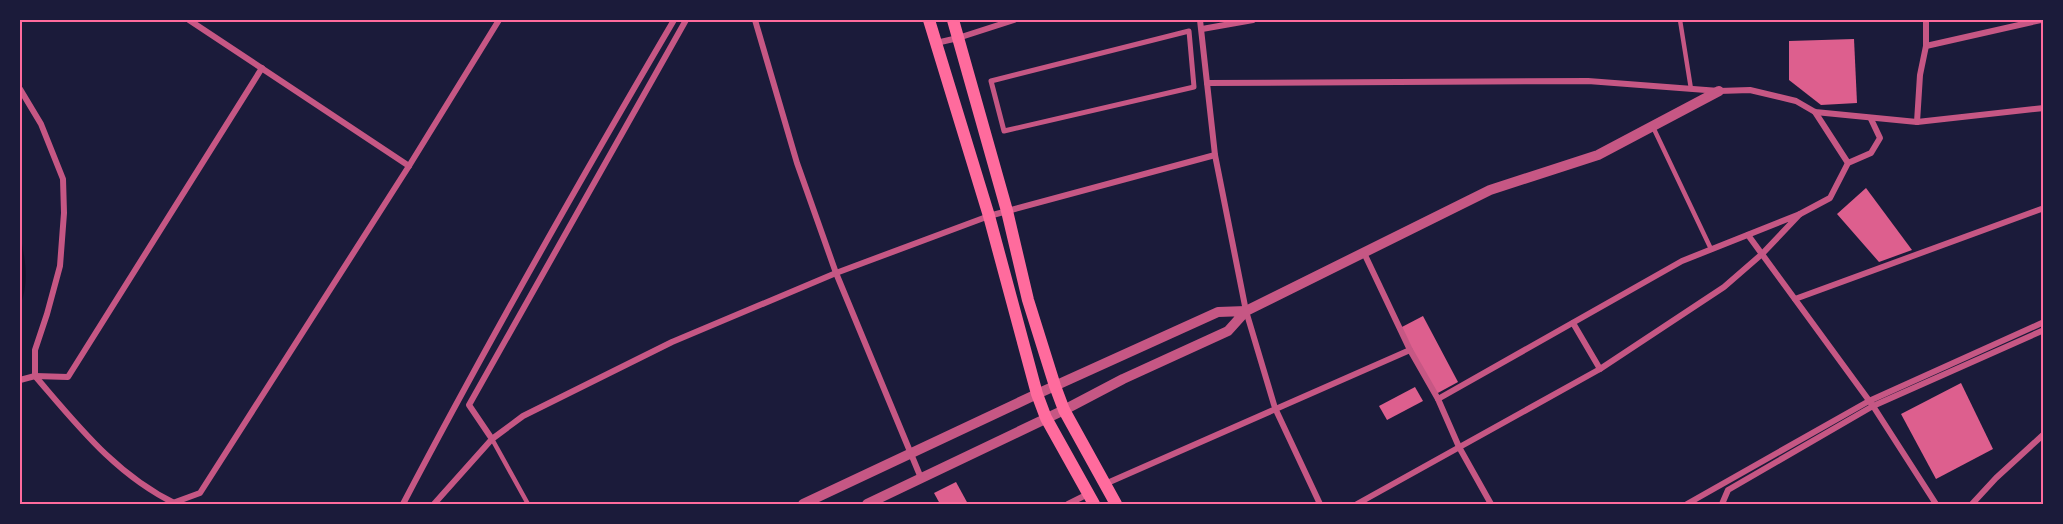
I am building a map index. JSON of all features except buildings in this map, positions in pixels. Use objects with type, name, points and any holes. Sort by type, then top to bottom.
[{"type":"main road","points":[[929,20],[989,216],[1037,394],[1046,418],[1091,499]]},
{"type":"main road","points":[[953,20],[1007,211],[1028,300],[1055,386],[1064,410],[1116,504]]},
{"type":"street","points":[[189,20],[409,166]]},
{"type":"street","points":[[20,89],[41,124],[63,179],[64,213],[60,266],[35,350],[35,376],[101,452],[131,477],[174,504],[200,493],[409,166],[499,20]]},
{"type":"street","points":[[403,504],[566,205],[674,20]]},
{"type":"street","points":[[492,439],[469,405],[686,20]]},
{"type":"street","points":[[755,20],[797,163],[836,273],[921,478]]},
{"type":"street","points":[[936,43],[1014,20]]},
{"type":"street","points":[[1200,20],[1215,155],[1246,311],[1275,408],[1320,504]]},
{"type":"street","points":[[1202,29],[1253,20]]},
{"type":"street","points":[[1917,122],[1920,75],[1926,46],[1926,20]]},
{"type":"street","points":[[1926,46],[2041,20]]},
{"type":"street","points":[[1189,31],[1190,39],[1194,87],[1004,131],[991,81],[1189,31]]},
{"type":"street","points":[[20,380],[35,376],[68,377],[262,68]]},
{"type":"street","points":[[1207,83],[1588,81],[1719,91],[1750,90],[1796,101],[1815,112],[1917,122],[2043,108]]},
{"type":"street","points":[[867,504],[1064,410],[1123,379],[1228,331],[1246,311],[1490,190],[1598,155],[1719,91]]},
{"type":"street","points":[[1815,112],[1848,163]]},
{"type":"street","points":[[1438,399],[1682,261],[1800,214],[1830,198],[1848,163],[1871,153],[1880,138],[1871,119]]},
{"type":"street","points":[[435,504],[492,439],[523,416],[672,342],[836,273],[989,216],[1215,155]]},
{"type":"street","points":[[1795,299],[2043,208]]},
{"type":"street","points":[[1357,504],[1600,369],[1724,287],[1762,254],[1800,214]]},
{"type":"street","points":[[1748,235],[1871,404],[1936,504]]},
{"type":"street","points":[[1364,253],[1410,350],[1438,399],[1459,447],[1491,504]]},
{"type":"street","points":[[803,504],[1218,312],[1246,311]]},
{"type":"street","points":[[1687,504],[1871,404],[2043,322]]},
{"type":"street","points":[[1573,323],[1600,369]]},
{"type":"street","points":[[1722,504],[1728,490],[1871,404],[2043,330]]},
{"type":"street","points":[[1105,484],[1410,350]]},
{"type":"street","points":[[1972,504],[2043,434]]},
{"type":"street","points":[[1724,483],[1728,490]]},
{"type":"street","points":[[1068,504],[1091,499]]},
{"type":"lane","points":[[1680,20],[1691,89]]},
{"type":"lane","points":[[1653,126],[1711,249]]},
{"type":"lane","points":[[459,398],[469,405]]},
{"type":"lane","points":[[492,439],[528,504]]},
{"type":"shaded area","points":[[20,234],[26,279],[20,306]]}]
